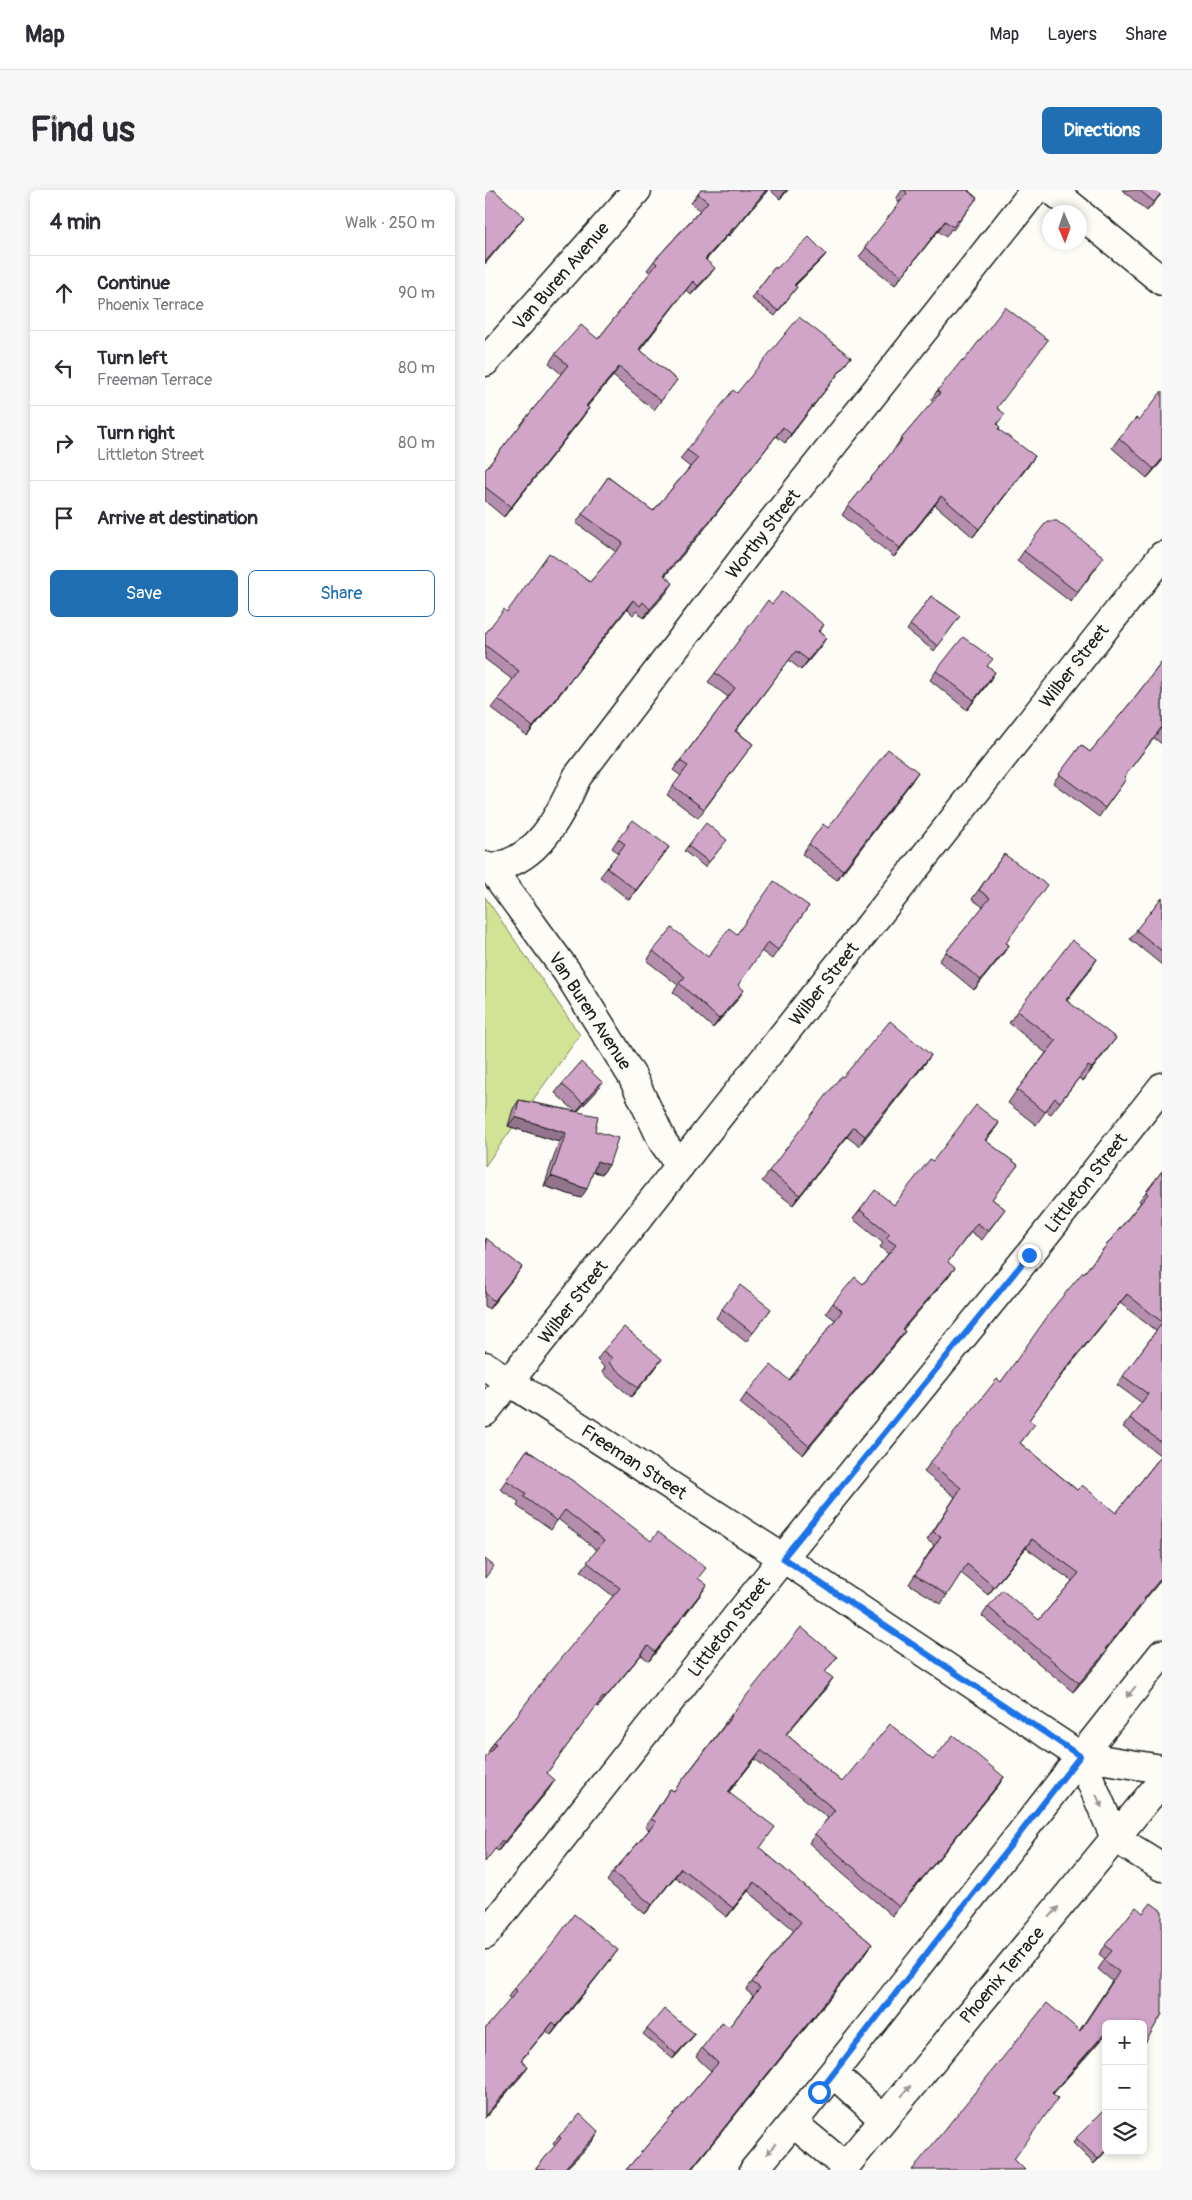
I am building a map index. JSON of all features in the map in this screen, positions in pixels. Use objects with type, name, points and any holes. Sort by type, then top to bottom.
[{"type":"street","name":"Van Buren Avenue","points":[[485,362],[637,190]]},
{"type":"street","name":"Worthy Street","points":[[488,867],[517,861],[532,851],[564,806],[577,776],[755,543],[1035,190]]},
{"type":"street","points":[[1051,190],[1069,205]]},
{"type":"street","points":[[1087,220],[1162,281]]},
{"type":"street","name":"Wilber Street","points":[[485,1412],[1162,556]]},
{"type":"street","name":"Van Buren Avenue","points":[[488,867],[567,972],[632,1076],[663,1142],[680,1166]]},
{"type":"street","name":"Littleton Street","points":[[485,1935],[783,1558],[1029,1255],[1162,1087]]},
{"type":"street","name":"Freeman Street","points":[[485,1366],[783,1558],[1080,1756]]},
{"type":"street","points":[[754,2170],[833,2074],[1080,1756],[1162,1654]]},
{"type":"street","points":[[1080,1756],[1162,1769]]},
{"type":"street","points":[[1080,1756],[1115,1838],[1162,1868]]},
{"type":"street","name":"Phoenix Terrace","points":[[843,2168],[1162,1781]]},
{"type":"street","points":[[833,2074],[883,2119]]},
{"type":"street","points":[[793,2122],[843,2168]]},
{"type":"green space","points":[[485,897],[580,1035],[485,1166]]},
{"type":"building","points":[[485,190],[494,190],[524,217],[485,262]]},
{"type":"building","points":[[701,190],[766,190],[736,227],[705,259],[715,268],[698,286],[693,281],[639,349],[677,380],[661,401],[619,367],[586,406],[589,408],[511,507],[485,487],[485,470],[568,365],[555,354],[581,325],[598,339],[657,264],[654,261],[708,202],[698,194]]},
{"type":"building","points":[[904,190],[969,190],[977,198],[953,227],[945,221],[902,276],[865,247],[907,193]]},
{"type":"building","points":[[1139,190],[1162,190],[1162,192],[1154,202]]},
{"type":"building","points":[[809,237],[826,254],[794,285],[797,287],[778,311],[755,293],[774,268],[777,268]]},
{"type":"building","points":[[1005,307],[1048,340],[997,408],[1005,414],[997,424],[1000,427],[998,429],[1035,456],[979,529],[941,496],[900,548],[848,506],[940,393],[937,391],[962,360],[963,362]]},
{"type":"building","points":[[799,317],[851,357],[791,434],[783,427],[712,518],[664,575],[673,583],[650,609],[643,602],[640,606],[633,600],[533,727],[498,699],[519,671],[485,645],[485,634],[504,609],[507,612],[549,553],[590,582],[623,543],[582,514],[608,477],[653,511],[698,458],[687,450],[733,390],[737,393]]},
{"type":"building","points":[[1162,391],[1162,459],[1154,469],[1119,438],[1136,418],[1139,420]]},
{"type":"building","points":[[1047,521],[1057,521],[1104,557],[1077,592],[1024,551]]},
{"type":"building","points":[[783,591],[824,625],[818,631],[826,638],[808,660],[796,651],[735,731],[753,744],[704,809],[673,786],[688,766],[680,761],[735,688],[715,673],[768,600],[772,604]]},
{"type":"building","points":[[931,596],[960,616],[938,646],[910,625]]},
{"type":"building","points":[[963,637],[993,659],[987,666],[995,672],[974,700],[936,671]]},
{"type":"building","points":[[1162,662],[1162,730],[1161,728],[1124,777],[1126,779],[1105,808],[1059,774],[1081,745],[1090,752]]},
{"type":"building","points":[[888,749],[918,772],[843,870],[809,844],[823,824],[828,828]]},
{"type":"building","points":[[633,820],[669,847],[636,890],[607,868],[625,844],[618,839]]},
{"type":"building","points":[[706,823],[727,840],[709,862],[688,846]]},
{"type":"building","points":[[1004,854],[1047,885],[1006,943],[1009,945],[981,980],[946,952],[990,898],[979,890]]},
{"type":"building","points":[[774,881],[809,906],[778,950],[768,942],[738,985],[744,990],[719,1019],[679,983],[685,977],[653,951],[672,928],[708,957],[729,928],[737,934]]},
{"type":"building","points":[[1162,897],[1162,951],[1136,930]]},
{"type":"building","points":[[1072,940],[1097,959],[1066,1000],[1116,1038],[1092,1068],[1088,1066],[1060,1102],[1055,1098],[1045,1112],[1017,1090],[1056,1041],[1017,1011]]},
{"type":"building","points":[[890,1021],[931,1055],[865,1136],[854,1127],[800,1195],[769,1171],[841,1076],[843,1077]]},
{"type":"building","points":[[581,1062],[602,1082],[583,1103],[562,1084]]},
{"type":"building","points":[[519,1100],[598,1116],[595,1131],[618,1138],[609,1165],[597,1161],[587,1189],[551,1176],[566,1133],[515,1117]]},
{"type":"building","points":[[976,1105],[999,1123],[985,1140],[1018,1165],[992,1199],[1005,1209],[988,1231],[977,1223],[948,1262],[955,1268],[902,1329],[905,1331],[809,1446],[746,1394],[771,1365],[789,1380],[842,1311],[833,1303],[855,1277],[863,1284],[896,1245],[886,1238],[890,1234],[860,1210],[875,1190],[894,1205],[930,1159],[933,1161]]},
{"type":"building","points":[[1162,1171],[1162,1322],[1127,1294],[1063,1372],[1029,1420],[1035,1424],[1020,1443],[1077,1490],[1082,1485],[1116,1513],[1162,1455],[1162,1577],[1105,1649],[1107,1651],[1079,1683],[988,1607],[1002,1590],[1039,1620],[1079,1573],[1032,1539],[994,1587],[967,1564],[947,1595],[915,1575],[941,1536],[933,1532],[961,1488],[930,1463],[997,1379],[1001,1382],[1057,1303],[1084,1273],[1148,1194],[1146,1192]]},
{"type":"building","points":[[486,1238],[522,1267],[494,1301],[485,1293]]},
{"type":"building","points":[[740,1285],[771,1309],[753,1333],[722,1309]]},
{"type":"building","points":[[1162,1323],[1162,1443],[1130,1418],[1148,1394],[1123,1376]]},
{"type":"building","points":[[624,1327],[662,1359],[638,1388],[609,1363],[612,1358],[603,1351]]},
{"type":"building","points":[[527,1450],[576,1483],[651,1541],[658,1532],[706,1568],[698,1578],[707,1585],[655,1652],[648,1646],[605,1698],[603,1697],[547,1773],[555,1780],[485,1862],[485,1758],[496,1744],[494,1742],[518,1714],[550,1671],[620,1588],[587,1562],[604,1541],[565,1510],[557,1521],[524,1497],[526,1493],[506,1480]]},
{"type":"building","points":[[485,1559],[494,1566],[485,1578]]},
{"type":"building","points":[[801,1627],[837,1657],[825,1672],[833,1678],[786,1734],[842,1782],[890,1724],[933,1760],[953,1735],[1004,1777],[899,1907],[815,1834],[835,1810],[761,1750],[728,1792],[775,1827],[760,1848],[872,1944],[690,2170],[626,2170],[718,2063],[702,2048],[722,2022],[729,2027],[760,1988],[752,1982],[801,1922],[754,1882],[733,1908],[681,1868],[652,1905],[613,1872],[656,1822],[651,1819],[670,1789],[674,1791]]},
{"type":"building","points":[[1151,1903],[1162,1911],[1162,2014],[1147,2040],[1147,2020],[1102,2020],[1102,2037],[1052,2093],[1058,2098],[1014,2159],[1025,2170],[912,2170],[1047,2003],[1080,2031],[1119,1972],[1104,1960],[1112,1951],[1105,1945],[1136,1907],[1143,1913]]},
{"type":"building","points":[[574,1914],[618,1950],[557,2026],[553,2022],[521,2060],[528,2066],[485,2116],[485,2029],[517,1991],[514,1988],[551,1946]]},
{"type":"building","points":[[664,2009],[695,2034],[676,2054],[647,2029]]},
{"type":"building","points":[[1102,2112],[1102,2154],[1098,2159],[1076,2138]]},
{"type":"building","points":[[580,2114],[599,2132],[563,2170],[535,2170],[561,2138],[559,2136]]},
{"type":"route","points":[[819,2092],[1080,1756],[783,1558],[1029,1255]]}]
